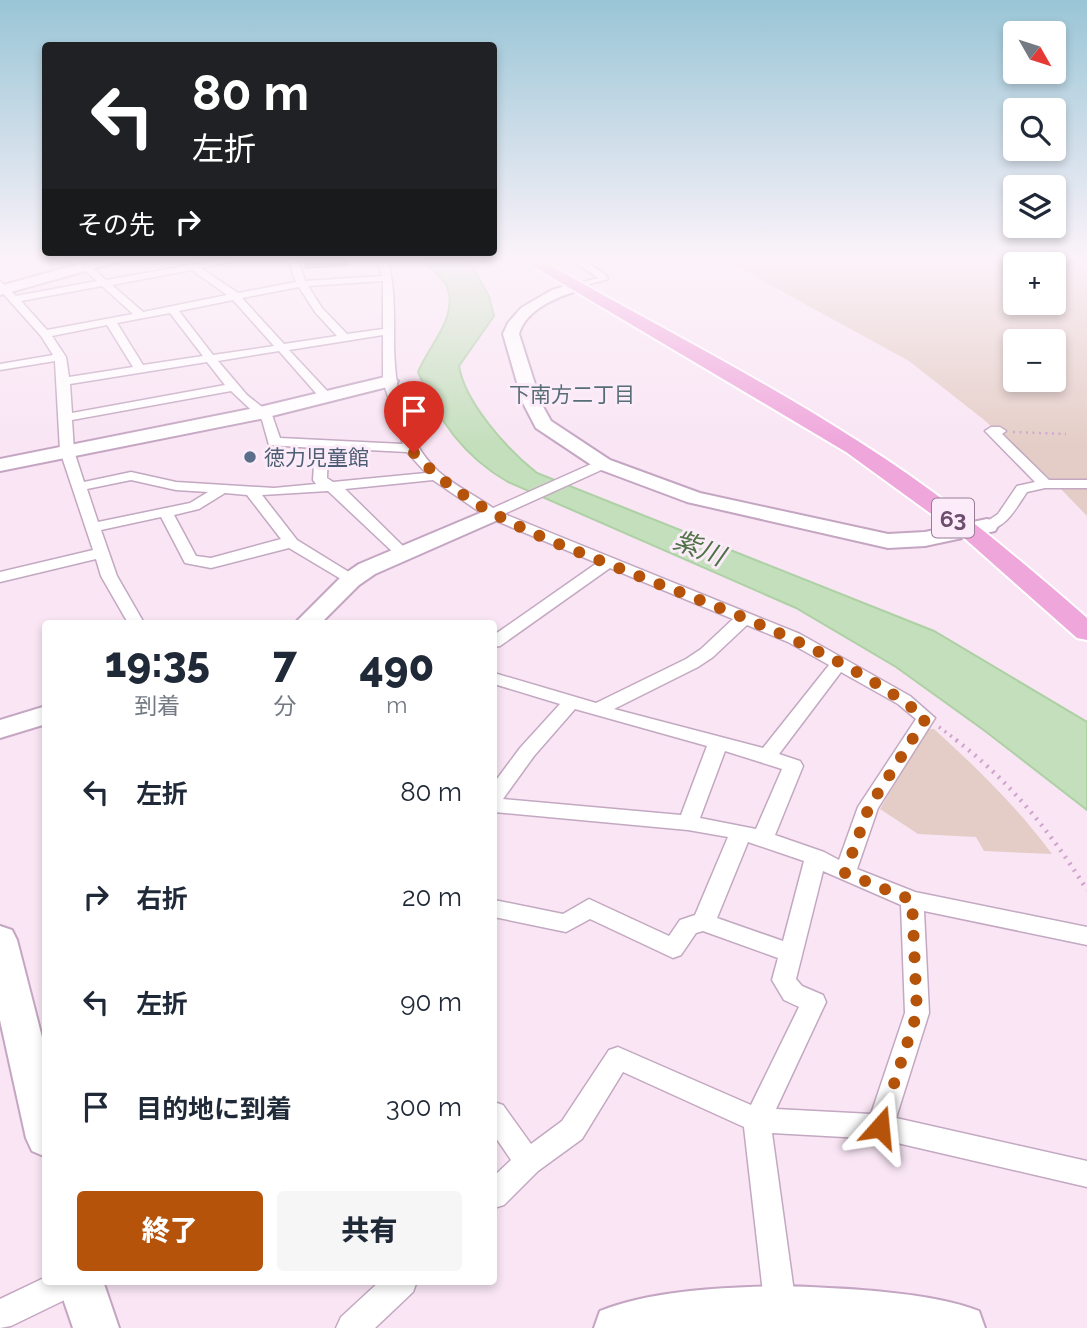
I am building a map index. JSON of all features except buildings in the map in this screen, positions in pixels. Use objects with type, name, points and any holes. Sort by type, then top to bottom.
[{"type":"main road","name":"63","points":[[635,321],[808,418],[978,528],[1087,607]]},
{"type":"main road","name":"63","points":[[978,528],[1087,632]]},
{"type":"street","points":[[33,321],[60,357],[64,381],[67,451],[110,576],[134,620]]},
{"type":"street","points":[[45,334],[110,321],[140,369]]},
{"type":"street","points":[[182,321],[235,387],[260,414],[268,418],[274,442],[411,448]]},
{"type":"street","points":[[257,321],[326,397]]},
{"type":"street","points":[[328,321],[344,337]]},
{"type":"street","points":[[390,321],[389,381],[404,433],[411,448],[436,476],[607,563],[794,638],[904,700],[926,718],[869,807],[845,873]]},
{"type":"street","points":[[518,321],[511,334],[532,403],[543,424],[595,467],[694,498],[870,538],[908,541],[978,528],[1003,517],[1022,489],[1045,484],[1087,484]]},
{"type":"street","points":[[64,381],[390,331]]},
{"type":"street","points":[[0,367],[60,357]]},
{"type":"street","points":[[0,465],[260,414],[389,381]]},
{"type":"street","points":[[65,418],[235,387]]},
{"type":"street","points":[[1000,431],[991,431],[1045,484]]},
{"type":"street","points":[[321,446],[320,480],[340,492],[401,552]]},
{"type":"street","points":[[310,620],[351,580],[401,552],[595,467]]},
{"type":"street","points":[[79,487],[131,476],[176,486],[252,492],[436,476]]},
{"type":"street","points":[[93,527],[194,506],[220,491]]},
{"type":"street","points":[[252,492],[292,543],[351,580]]},
{"type":"street","points":[[165,512],[190,560],[211,563],[281,543],[292,543]]},
{"type":"street","points":[[0,577],[102,553]]},
{"type":"street","points":[[497,640],[607,563]]},
{"type":"street","points":[[597,710],[692,663],[707,653],[744,618]]},
{"type":"street","points":[[767,756],[840,663]]},
{"type":"street","points":[[497,683],[767,756],[793,766],[763,838]]},
{"type":"street","points":[[497,793],[527,752],[572,702]]},
{"type":"street","points":[[0,729],[42,716]]},
{"type":"street","points":[[688,823],[718,743]]},
{"type":"street","points":[[497,805],[688,823],[741,832],[816,857],[845,873],[912,900],[1087,936]]},
{"type":"street","points":[[704,922],[741,832]]},
{"type":"street","points":[[782,1319],[757,1121],[814,1002],[793,993],[784,980],[816,857]]},
{"type":"street","points":[[880,1127],[917,1013],[912,900]]},
{"type":"street","points":[[497,910],[566,923],[589,908],[673,949],[688,926],[704,922],[791,953]]},
{"type":"street","points":[[1,947],[42,1121]]},
{"type":"street","points":[[497,1192],[528,1163],[572,1130],[618,1058],[757,1121],[880,1127],[1087,1174]]},
{"type":"street","points":[[497,1118],[528,1163]]},
{"type":"street","points":[[0,1315],[61,1285]]},
{"type":"street","points":[[81,1285],[96,1328]]},
{"type":"street","points":[[352,1328],[398,1285]]},
{"type":"street","points":[[617,1328],[691,1316],[782,1319],[891,1316],[962,1328]]},
{"type":"path","points":[[1000,431],[1066,435]]},
{"type":"path","points":[[926,718],[991,771],[1036,818],[1087,890]]},
{"type":"shaded area","points":[[836,321],[1087,321],[1087,516],[1058,486],[983,419],[909,361]]},
{"type":"shaded area","points":[[927,729],[934,729],[981,773],[1011,804],[1052,854],[984,851],[976,837],[918,834],[880,809]]},
{"type":"water","name":"紫川","points":[[446,321],[491,321],[459,366],[463,380],[489,425],[513,452],[537,473],[934,631],[1087,722],[1087,810],[985,731],[896,667],[796,608],[508,482],[492,472],[465,449],[443,421],[418,372]]},
{"type":"place","name":"徳力児童館","points":[[250,457]]},
{"type":"district","name":"下南方二丁目","points":[[572,394]]},
{"type":"route","points":[[414,453],[436,476],[492,514],[794,638],[904,700],[926,718],[869,807],[845,873],[912,900],[917,1013],[880,1127]]}]
